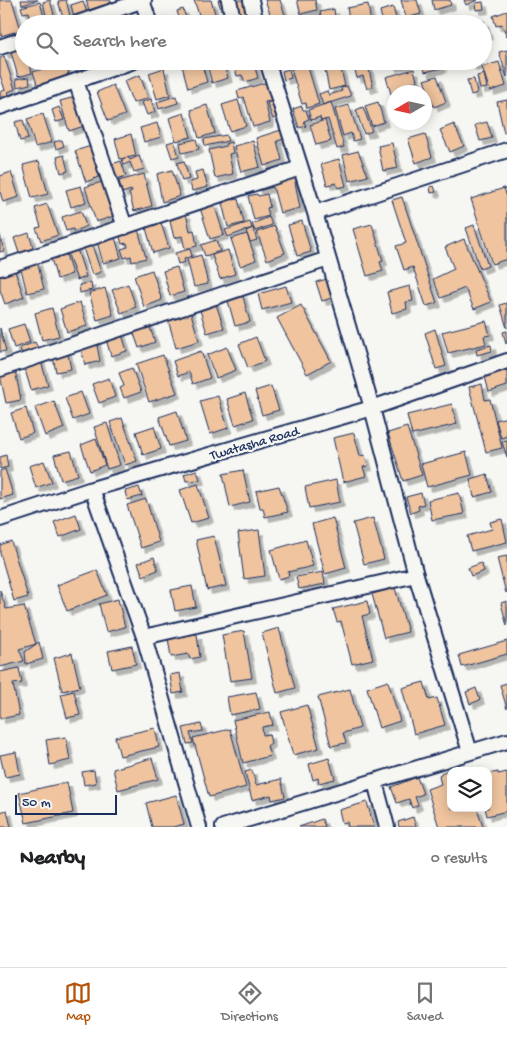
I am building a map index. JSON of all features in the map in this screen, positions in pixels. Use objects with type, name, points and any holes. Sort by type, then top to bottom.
[{"type":"street","points":[[100,15],[142,0],[147,15]]},
{"type":"street","points":[[229,0],[232,15]]},
{"type":"street","points":[[252,0],[254,15]]},
{"type":"street","points":[[0,47],[15,42]]},
{"type":"street","points":[[0,107],[108,70]]},
{"type":"street","points":[[270,70],[315,213],[372,408],[416,575],[470,752]]},
{"type":"street","points":[[76,81],[125,227]]},
{"type":"street","points":[[315,213],[507,150]]},
{"type":"street","points":[[0,268],[300,168]]},
{"type":"street","points":[[0,369],[328,259]]},
{"type":"street","name":"Twatasha Road","points":[[0,519],[92,489],[372,408],[507,362]]},
{"type":"street","points":[[92,489],[144,636],[199,827]]},
{"type":"street","points":[[144,636],[416,575]]},
{"type":"street","points":[[223,827],[507,741]]},
{"type":"street","points":[[375,782],[388,827]]},
{"type":"building","points":[[0,0],[12,0],[16,15],[15,32],[1,36]]},
{"type":"building","points":[[21,0],[38,0],[22,5]]},
{"type":"building","points":[[50,0],[54,15],[46,15],[43,2]]},
{"type":"building","points":[[66,0],[70,15],[62,15],[58,1]]},
{"type":"building","points":[[86,0],[110,0],[113,6],[105,8],[104,5],[89,10]]},
{"type":"building","points":[[194,0],[211,0],[215,15],[199,15]]},
{"type":"building","points":[[218,0],[225,0],[228,8],[221,10]]},
{"type":"building","points":[[235,0],[249,0],[252,12],[239,15]]},
{"type":"building","points":[[265,0],[280,0],[285,15],[270,15]]},
{"type":"building","points":[[297,0],[315,0],[317,10],[301,14]]},
{"type":"building","points":[[401,0],[417,0],[421,14],[405,15]]},
{"type":"building","points":[[432,0],[450,0],[451,5],[434,10]]},
{"type":"building","points":[[464,0],[478,0],[466,5]]},
{"type":"building","points":[[83,1],[87,13],[74,15],[71,5]]},
{"type":"building","points":[[40,2],[43,15],[30,15],[29,12],[23,13],[21,7]]},
{"type":"building","points":[[483,2],[484,9],[476,10],[475,3]]},
{"type":"building","points":[[368,4],[370,15],[348,15],[347,8]]},
{"type":"building","points":[[393,7],[395,15],[381,15],[380,11]]},
{"type":"building","points":[[183,9],[185,15],[178,15],[177,11]]},
{"type":"building","points":[[334,9],[335,15],[321,15],[320,12]]},
{"type":"building","points":[[507,11],[507,37],[502,24],[496,26],[493,16]]},
{"type":"building","points":[[15,44],[15,66],[11,52],[4,54],[2,47]]},
{"type":"building","points":[[507,50],[507,77],[499,52]]},
{"type":"building","points":[[4,56],[15,89],[8,92],[10,98],[1,101],[0,92],[5,90],[0,75],[0,58]]},
{"type":"building","points":[[499,62],[506,86],[490,91],[483,70],[492,70],[492,64]]},
{"type":"building","points":[[16,70],[31,70],[32,73],[18,77]]},
{"type":"building","points":[[39,70],[68,70],[69,73],[67,74],[68,78],[38,87],[33,72]]},
{"type":"building","points":[[164,70],[170,95],[157,99],[149,73]]},
{"type":"building","points":[[183,70],[204,70],[207,82],[188,88]]},
{"type":"building","points":[[208,70],[226,70],[228,78],[212,83]]},
{"type":"building","points":[[235,70],[256,70],[258,78],[245,82],[242,75],[237,76]]},
{"type":"building","points":[[289,70],[291,78],[284,80],[282,71]]},
{"type":"building","points":[[291,70],[309,70],[319,104],[307,108],[306,103],[302,104]]},
{"type":"building","points":[[325,70],[341,70],[345,86],[329,90]]},
{"type":"building","points":[[355,70],[369,70],[373,87],[367,89],[363,76],[357,78]]},
{"type":"building","points":[[414,70],[417,81],[411,83],[411,85],[388,85],[386,77]]},
{"type":"building","points":[[484,74],[487,88],[480,89],[477,76]]},
{"type":"building","points":[[140,75],[148,98],[133,103],[124,81]]},
{"type":"building","points":[[437,76],[446,102],[434,107],[432,102],[432,85],[426,85],[424,80]]},
{"type":"building","points":[[29,77],[30,84],[17,87],[16,79]]},
{"type":"building","points":[[474,79],[477,93],[471,95],[467,80]]},
{"type":"building","points":[[268,82],[274,100],[265,102],[270,122],[253,127],[244,97],[239,99],[237,91]]},
{"type":"building","points":[[113,85],[125,115],[108,121],[97,92]]},
{"type":"building","points":[[347,86],[351,96],[323,105],[319,94],[327,91],[329,95],[342,91],[341,88]]},
{"type":"building","points":[[176,96],[178,103],[159,109],[157,102]]},
{"type":"building","points":[[75,97],[84,126],[69,131],[60,101]]},
{"type":"building","points":[[151,99],[155,112],[147,115],[142,102]]},
{"type":"building","points":[[238,100],[246,126],[230,131],[222,105]]},
{"type":"building","points":[[507,100],[507,132],[504,133],[497,102]]},
{"type":"building","points":[[274,101],[279,117],[273,119],[267,103]]},
{"type":"building","points":[[331,102],[344,147],[337,149],[328,119],[321,121],[320,117],[311,120],[308,110]]},
{"type":"building","points":[[378,102],[384,122],[372,126],[365,106]]},
{"type":"building","points":[[207,105],[215,133],[199,138],[191,110]]},
{"type":"building","points":[[349,105],[360,139],[353,141],[351,133],[343,136],[335,109]]},
{"type":"building","points":[[302,106],[303,110],[306,110],[309,119],[304,121],[306,126],[299,128],[293,109]]},
{"type":"building","points":[[59,107],[64,120],[56,122],[52,110]]},
{"type":"building","points":[[363,107],[372,131],[364,134],[356,110]]},
{"type":"building","points":[[184,113],[191,137],[176,141],[169,118]]},
{"type":"building","points":[[43,114],[52,142],[35,147],[27,119]]},
{"type":"building","points":[[23,120],[28,139],[20,141],[15,122]]},
{"type":"building","points":[[325,120],[331,141],[316,145],[310,125]]},
{"type":"building","points":[[487,122],[492,138],[480,141],[475,125]]},
{"type":"building","points":[[157,123],[161,137],[144,142],[140,128]]},
{"type":"building","points":[[454,124],[464,146],[450,152],[440,130]]},
{"type":"building","points":[[281,130],[284,139],[277,141],[282,160],[264,166],[256,138]]},
{"type":"building","points":[[131,134],[136,156],[120,159],[115,139]]},
{"type":"building","points":[[425,134],[432,157],[416,163],[408,139]]},
{"type":"building","points":[[226,135],[228,141],[205,146],[204,139]]},
{"type":"building","points":[[196,139],[199,149],[182,153],[180,143]]},
{"type":"building","points":[[62,140],[64,146],[56,149],[54,142]]},
{"type":"building","points":[[174,141],[179,156],[172,158],[167,143]]},
{"type":"building","points":[[253,141],[260,167],[241,172],[234,146]]},
{"type":"building","points":[[231,142],[233,153],[229,154],[233,174],[215,178],[209,150],[226,146],[225,144]]},
{"type":"building","points":[[392,143],[398,168],[383,171],[378,146]]},
{"type":"building","points":[[91,146],[101,176],[86,182],[75,151]]},
{"type":"building","points":[[358,151],[368,176],[349,181],[343,155]]},
{"type":"building","points":[[64,155],[68,171],[61,173],[57,157]]},
{"type":"building","points":[[139,156],[144,169],[134,172],[130,162],[124,165],[122,159],[128,157],[130,160]]},
{"type":"building","points":[[339,159],[346,186],[338,188],[336,183],[327,185],[321,164]]},
{"type":"building","points":[[39,161],[48,194],[32,198],[23,165]]},
{"type":"building","points":[[121,161],[126,176],[117,179],[112,164]]},
{"type":"building","points":[[184,161],[189,179],[182,181],[177,163]]},
{"type":"building","points":[[172,170],[180,196],[162,202],[157,174]]},
{"type":"building","points":[[203,170],[208,187],[192,191],[190,182],[197,180],[195,172]]},
{"type":"building","points":[[11,172],[19,197],[3,202],[0,192],[0,176]]},
{"type":"building","points":[[144,174],[152,206],[134,211],[129,193],[132,192],[131,190],[122,193],[119,181]]},
{"type":"building","points":[[293,174],[299,176],[300,180],[295,182],[300,208],[280,213],[273,187],[258,191],[256,186]]},
{"type":"building","points":[[102,182],[114,216],[96,222],[85,187]]},
{"type":"building","points":[[81,186],[86,202],[71,207],[66,190]]},
{"type":"building","points":[[434,186],[436,192],[431,193],[430,187]]},
{"type":"building","points":[[504,188],[507,197],[507,259],[492,264],[471,199]]},
{"type":"building","points":[[231,194],[233,200],[238,199],[244,223],[228,227],[222,203],[226,202],[224,196]]},
{"type":"building","points":[[257,194],[258,196],[267,194],[270,207],[267,208],[269,216],[254,220],[248,196]]},
{"type":"building","points":[[402,197],[437,303],[426,306],[413,267],[404,270],[396,246],[406,243],[392,200]]},
{"type":"building","points":[[47,204],[58,235],[41,241],[36,228],[41,227],[35,208]]},
{"type":"building","points":[[214,204],[224,235],[210,239],[200,208]]},
{"type":"building","points":[[81,211],[86,226],[74,232],[73,229],[66,231],[62,217]]},
{"type":"building","points":[[186,213],[190,231],[194,230],[197,246],[185,249],[182,236],[174,238],[169,217]]},
{"type":"building","points":[[269,217],[272,225],[255,231],[252,224]]},
{"type":"building","points":[[302,221],[311,252],[297,256],[288,225]]},
{"type":"building","points":[[250,222],[252,228],[228,237],[225,230]]},
{"type":"building","points":[[161,223],[169,248],[153,253],[146,228]]},
{"type":"building","points":[[372,224],[383,261],[380,262],[383,271],[367,276],[353,229]]},
{"type":"building","points":[[474,225],[488,266],[480,269],[466,228]]},
{"type":"building","points":[[275,226],[285,253],[267,260],[257,232]]},
{"type":"building","points":[[253,228],[257,240],[250,242],[246,231]]},
{"type":"building","points":[[138,229],[146,258],[132,262],[131,256],[124,258],[121,249],[128,247],[127,243],[122,244],[119,234]]},
{"type":"building","points":[[29,233],[33,248],[19,253],[14,238]]},
{"type":"building","points":[[247,234],[256,260],[240,266],[231,239]]},
{"type":"building","points":[[0,235],[4,251],[0,252]]},
{"type":"building","points":[[115,237],[121,258],[103,263],[97,242]]},
{"type":"building","points":[[464,239],[491,302],[474,309],[465,288],[441,298],[433,279],[454,269],[445,247]]},
{"type":"building","points":[[216,240],[220,251],[205,256],[201,245]]},
{"type":"building","points":[[91,242],[101,272],[92,275],[82,245]]},
{"type":"building","points":[[76,246],[86,277],[77,280],[66,249]]},
{"type":"building","points":[[190,249],[192,256],[184,259],[185,262],[178,264],[175,253]]},
{"type":"building","points":[[228,250],[235,274],[220,279],[212,255]]},
{"type":"building","points":[[65,251],[72,274],[57,279],[50,255]]},
{"type":"building","points":[[201,255],[208,284],[194,287],[187,259]]},
{"type":"building","points":[[37,261],[44,289],[27,293],[20,265]]},
{"type":"building","points":[[13,266],[24,297],[5,304],[0,290],[0,270]]},
{"type":"building","points":[[177,267],[184,292],[170,296],[163,271]]},
{"type":"building","points":[[152,270],[162,300],[144,307],[134,276]]},
{"type":"building","points":[[327,279],[332,298],[322,301],[316,282]]},
{"type":"building","points":[[91,282],[92,290],[80,293],[79,285]]},
{"type":"building","points":[[128,284],[136,307],[121,313],[112,290]]},
{"type":"building","points":[[286,286],[291,302],[262,310],[258,294]]},
{"type":"building","points":[[410,286],[413,301],[406,302],[407,309],[392,313],[387,292]]},
{"type":"building","points":[[105,288],[113,315],[97,320],[89,293]]},
{"type":"building","points":[[242,293],[250,322],[235,326],[227,297]]},
{"type":"building","points":[[215,301],[224,328],[207,333],[199,307]]},
{"type":"building","points":[[80,302],[87,326],[67,332],[60,309]]},
{"type":"building","points":[[506,303],[507,305],[507,328],[500,305]]},
{"type":"building","points":[[301,305],[331,361],[307,374],[277,318]]},
{"type":"building","points":[[52,308],[59,336],[42,340],[35,313]]},
{"type":"building","points":[[190,310],[199,341],[176,348],[167,316]]},
{"type":"building","points":[[486,321],[490,335],[484,336],[486,344],[448,353],[442,332]]},
{"type":"building","points":[[148,322],[155,342],[139,348],[132,328]]},
{"type":"building","points":[[24,324],[30,342],[14,348],[8,329]]},
{"type":"building","points":[[0,328],[6,351],[0,352]]},
{"type":"building","points":[[435,329],[446,366],[436,369],[425,333]]},
{"type":"building","points":[[121,331],[127,351],[111,356],[105,336]]},
{"type":"building","points":[[507,331],[507,343],[506,344],[503,332]]},
{"type":"building","points":[[256,337],[265,361],[248,368],[239,344]]},
{"type":"building","points":[[96,340],[100,361],[85,365],[80,344]]},
{"type":"building","points":[[35,342],[38,348],[22,354],[20,348]]},
{"type":"building","points":[[491,345],[492,351],[477,355],[476,349]]},
{"type":"building","points":[[227,347],[236,370],[216,378],[207,355]]},
{"type":"building","points":[[67,350],[71,369],[56,372],[52,353]]},
{"type":"building","points":[[201,351],[210,378],[193,384],[189,372],[178,376],[173,361]]},
{"type":"building","points":[[163,355],[177,393],[149,402],[136,364]]},
{"type":"building","points":[[40,358],[48,385],[31,390],[23,363]]},
{"type":"building","points":[[507,366],[507,386],[489,392],[484,373]]},
{"type":"building","points":[[132,368],[141,392],[124,398],[120,388],[124,386],[119,373]]},
{"type":"building","points":[[15,370],[21,400],[6,403],[0,375]]},
{"type":"building","points":[[109,378],[115,397],[99,403],[92,384]]},
{"type":"building","points":[[482,384],[485,400],[490,399],[502,448],[486,452],[469,387]]},
{"type":"building","points":[[271,386],[279,410],[262,415],[255,391]]},
{"type":"building","points":[[81,392],[89,414],[73,420],[65,398]]},
{"type":"building","points":[[245,393],[253,419],[235,425],[227,399]]},
{"type":"building","points":[[218,396],[228,428],[210,434],[200,401]]},
{"type":"building","points":[[54,401],[64,428],[45,436],[35,408]]},
{"type":"building","points":[[452,404],[457,424],[412,435],[407,415]]},
{"type":"building","points":[[26,408],[33,433],[19,438],[11,413]]},
{"type":"building","points":[[177,411],[186,441],[169,446],[159,417]]},
{"type":"building","points":[[507,417],[507,436],[501,438],[496,420]]},
{"type":"building","points":[[122,418],[137,461],[125,465],[110,422]]},
{"type":"building","points":[[107,423],[120,465],[107,469],[94,427]]},
{"type":"building","points":[[154,426],[161,449],[143,455],[136,432]]},
{"type":"building","points":[[407,427],[422,475],[403,481],[388,433]]},
{"type":"building","points":[[354,433],[360,456],[365,455],[368,466],[363,467],[366,476],[343,482],[333,438]]},
{"type":"building","points":[[96,439],[105,465],[90,471],[81,445]]},
{"type":"building","points":[[507,441],[507,457],[502,442]]},
{"type":"building","points":[[71,451],[78,475],[61,480],[54,455]]},
{"type":"building","points":[[466,452],[472,475],[427,487],[421,464]]},
{"type":"building","points":[[6,455],[8,467],[0,469],[0,457]]},
{"type":"building","points":[[44,461],[52,482],[36,488],[29,466]]},
{"type":"building","points":[[5,469],[13,495],[0,499],[0,471]]},
{"type":"building","points":[[197,470],[200,480],[186,481],[184,474]]},
{"type":"building","points":[[243,470],[250,502],[230,507],[223,474]]},
{"type":"building","points":[[487,474],[492,492],[474,497],[470,479]]},
{"type":"building","points":[[336,480],[340,502],[309,508],[305,487]]},
{"type":"building","points":[[198,484],[209,518],[191,523],[180,490]]},
{"type":"building","points":[[279,486],[288,512],[265,517],[263,508],[260,508],[256,491]]},
{"type":"building","points":[[139,487],[142,496],[127,500],[125,491]]},
{"type":"building","points":[[421,493],[424,504],[418,506],[419,510],[411,513],[406,497]]},
{"type":"building","points":[[459,493],[464,514],[432,520],[428,500]]},
{"type":"building","points":[[146,499],[159,542],[141,548],[127,505]]},
{"type":"building","points":[[76,514],[81,529],[60,537],[54,522]]},
{"type":"building","points":[[333,518],[346,568],[325,574],[312,524]]},
{"type":"building","points":[[373,518],[384,559],[364,564],[353,523]]},
{"type":"building","points":[[502,519],[507,542],[471,551],[467,536],[492,529],[490,522]]},
{"type":"building","points":[[259,530],[265,576],[244,579],[238,533]]},
{"type":"building","points":[[214,536],[226,586],[207,590],[196,540]]},
{"type":"building","points":[[306,540],[313,566],[288,572],[289,576],[279,579],[271,550]]},
{"type":"building","points":[[11,541],[28,597],[14,601],[0,553],[0,545]]},
{"type":"building","points":[[507,556],[507,592],[506,593],[497,558]]},
{"type":"building","points":[[154,557],[158,570],[143,576],[138,563]]},
{"type":"building","points":[[481,563],[484,571],[471,576],[468,568]]},
{"type":"building","points":[[97,570],[107,595],[67,611],[57,585]]},
{"type":"building","points":[[323,572],[325,584],[299,589],[296,577]]},
{"type":"building","points":[[192,586],[196,607],[175,611],[171,590]]},
{"type":"building","points":[[395,588],[408,632],[384,638],[372,594]]},
{"type":"building","points":[[0,590],[6,609],[24,606],[36,644],[19,649],[24,661],[0,667]]},
{"type":"building","points":[[118,599],[125,627],[106,632],[99,604]]},
{"type":"building","points":[[367,601],[370,614],[362,616],[373,659],[352,664],[341,621],[337,622],[333,609]]},
{"type":"building","points":[[507,601],[507,626],[501,603]]},
{"type":"building","points":[[279,628],[295,688],[277,693],[262,633]]},
{"type":"building","points":[[244,631],[252,678],[230,681],[222,635]]},
{"type":"building","points":[[197,634],[200,657],[190,659],[188,654],[171,657],[168,638]]},
{"type":"building","points":[[507,641],[507,654],[462,667],[459,655]]},
{"type":"building","points":[[39,642],[43,659],[26,664],[25,652]]},
{"type":"building","points":[[132,646],[136,664],[112,669],[108,651]]},
{"type":"building","points":[[72,653],[80,687],[62,691],[54,658]]},
{"type":"building","points":[[19,668],[22,683],[13,684],[19,715],[0,719],[0,672]]},
{"type":"building","points":[[180,673],[183,692],[173,694],[170,675]]},
{"type":"building","points":[[388,681],[400,721],[379,728],[367,688]]},
{"type":"building","points":[[424,682],[429,700],[437,698],[445,725],[414,734],[402,688]]},
{"type":"building","points":[[507,683],[507,709],[500,685]]},
{"type":"building","points":[[476,688],[480,700],[470,704],[466,692]]},
{"type":"building","points":[[350,689],[360,728],[343,733],[346,743],[331,746],[318,697]]},
{"type":"building","points":[[74,691],[80,715],[67,718],[61,694]]},
{"type":"building","points":[[256,692],[260,709],[230,715],[227,697]]},
{"type":"building","points":[[307,705],[319,748],[293,755],[281,712]]},
{"type":"building","points":[[270,712],[273,725],[262,727],[263,735],[269,734],[271,743],[267,746],[270,756],[243,763],[233,720]]},
{"type":"building","points":[[201,724],[203,731],[190,733],[193,743],[187,744],[183,728]]},
{"type":"building","points":[[155,728],[159,747],[120,756],[115,737]]},
{"type":"building","points":[[230,729],[246,787],[209,797],[193,738]]},
{"type":"building","points":[[66,737],[70,760],[50,765],[46,740]]},
{"type":"building","points":[[16,752],[20,774],[5,777],[0,755]]},
{"type":"building","points":[[152,758],[158,779],[118,790],[113,769]]},
{"type":"building","points":[[329,758],[335,779],[319,783],[318,778],[313,780],[309,764]]},
{"type":"building","points":[[94,770],[96,783],[84,785],[82,772]]},
{"type":"building","points":[[252,770],[256,785],[281,779],[285,797],[272,800],[271,795],[252,800],[245,772]]},
{"type":"building","points":[[447,770],[447,812],[478,812],[483,827],[439,827],[427,789],[441,784],[439,777],[441,773]]},
{"type":"building","points":[[507,772],[507,811],[487,816],[486,812],[492,812],[492,773]]},
{"type":"building","points":[[417,777],[423,794],[415,797],[418,805],[412,808],[409,799],[397,803],[391,787]]},
{"type":"building","points":[[67,782],[73,813],[26,823],[19,793]]},
{"type":"building","points":[[176,795],[184,824],[173,827],[152,827],[146,803]]},
{"type":"building","points":[[367,802],[374,827],[348,827],[347,822],[342,823],[339,810]]},
{"type":"building","points":[[7,810],[11,827],[0,827],[0,812]]},
{"type":"building","points":[[413,817],[416,827],[399,827],[398,822]]},
{"type":"building","points":[[322,819],[325,827],[299,827]]}]
